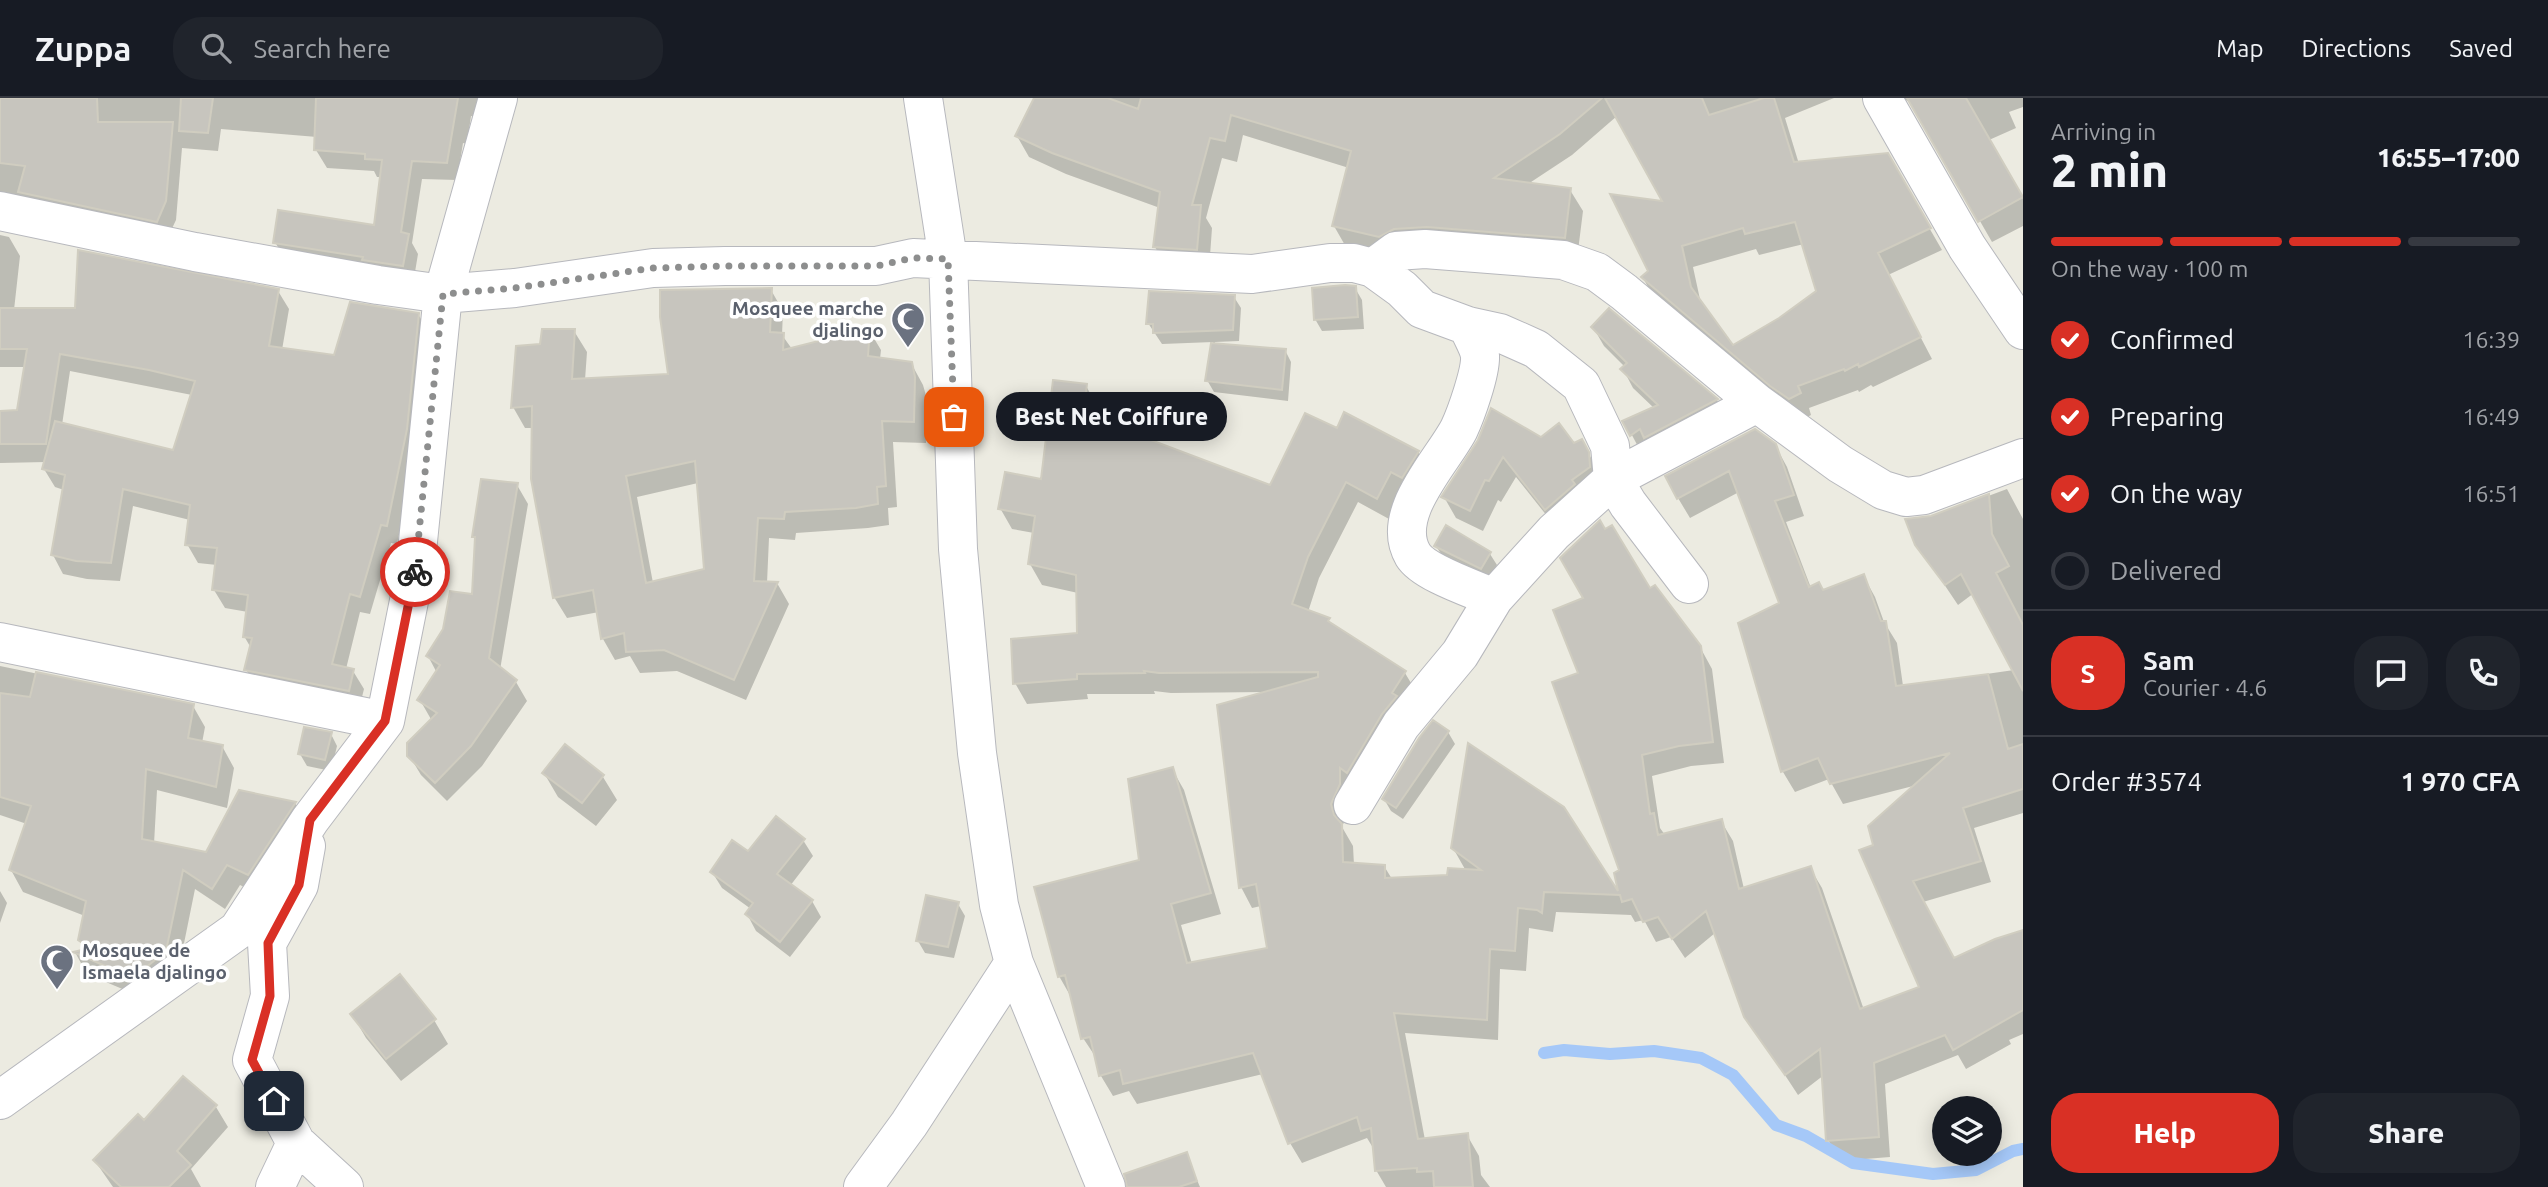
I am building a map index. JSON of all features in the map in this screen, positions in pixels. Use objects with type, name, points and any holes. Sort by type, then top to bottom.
[{"type":"street","points":[[0,1100],[239,930],[310,820],[385,721],[415,570],[443,294],[498,98]]},
{"type":"street","points":[[923,98],[948,259],[958,550],[976,739],[999,905],[1014,963],[1106,1187]]},
{"type":"street","points":[[1882,98],[1967,247],[2023,330]]},
{"type":"street","points":[[0,211],[195,252],[443,294],[515,288],[653,268],[876,266],[913,258],[1252,274],[1330,263],[1354,263],[1373,268],[1402,289],[1422,309],[1468,326],[1500,333],[1536,349],[1581,384],[1611,446],[1613,479],[1628,504],[1689,584]]},
{"type":"street","points":[[1373,268],[1396,251],[1425,249],[1563,260],[1597,272],[1625,292],[1756,403],[1840,464],[1883,489],[1906,497],[1924,495],[2023,458]]},
{"type":"street","points":[[1468,326],[1480,355],[1474,386],[1458,430],[1437,460],[1408,514],[1408,539],[1413,555],[1427,567],[1494,598]]},
{"type":"street","points":[[1353,805],[1401,725],[1460,654],[1494,598],[1555,533],[1613,479],[1756,403]]},
{"type":"street","points":[[0,642],[385,721]]},
{"type":"street","points":[[310,820],[299,885],[268,943],[270,996],[252,1060],[296,1143],[344,1187]]},
{"type":"street","points":[[863,1187],[909,1124],[1014,963]]},
{"type":"street","points":[[275,1187],[296,1143]]},
{"type":"building","points":[[0,98],[97,98],[98,122],[173,122],[166,201],[157,222],[18,192],[25,166],[0,163]]},
{"type":"building","points":[[181,98],[213,98],[208,133],[179,131]]},
{"type":"building","points":[[316,98],[458,98],[447,163],[412,161],[401,232],[409,234],[403,266],[273,243],[278,210],[374,225],[382,160],[365,159],[365,154],[314,150]]},
{"type":"building","points":[[1034,98],[1108,98],[1138,109],[1141,98],[1602,98],[1560,134],[1494,178],[1571,188],[1565,238],[1427,227],[1394,229],[1379,237],[1332,226],[1351,151],[1231,115],[1225,141],[1210,138],[1192,205],[1201,205],[1197,250],[1153,247],[1160,192],[1052,153],[1015,136]]},
{"type":"building","points":[[1605,98],[1702,98],[1709,115],[1764,98],[1774,98],[1794,162],[1888,153],[1931,228],[1878,253],[1921,337],[1859,367],[1858,364],[1798,386],[1801,393],[1789,399],[1641,277],[1648,271],[1610,194],[1662,201]],"holes":[[[1795,222],[1816,291],[1779,318],[1733,345],[1691,287],[1682,246],[1743,228],[1745,234]]]},
{"type":"building","points":[[1907,98],[1966,98],[2023,197],[1978,222]]},
{"type":"building","points":[[78,250],[279,289],[269,346],[334,355],[350,302],[419,313],[407,429],[387,526],[381,525],[360,597],[350,594],[332,664],[354,669],[349,691],[244,670],[252,638],[243,637],[248,595],[212,590],[217,548],[185,545],[190,505],[123,489],[111,563],[76,561],[51,555],[65,475],[42,469],[55,421],[173,450],[195,381],[60,354],[46,444],[0,444],[0,411],[17,410],[27,349],[0,349],[0,308],[75,308]]},
{"type":"building","points":[[1356,286],[1358,317],[1314,320],[1312,288]]},
{"type":"building","points":[[772,288],[770,332],[784,333],[783,350],[870,328],[868,356],[912,362],[915,377],[914,422],[882,421],[886,486],[877,487],[878,504],[785,512],[784,519],[758,518],[754,581],[778,582],[734,680],[664,650],[626,652],[624,633],[601,639],[593,590],[553,598],[531,479],[532,406],[511,408],[516,346],[540,344],[542,329],[575,329],[572,379],[668,374],[660,317],[660,290]],"holes":[[[695,461],[704,569],[646,583],[626,476]]]},
{"type":"building","points":[[1149,291],[1235,295],[1233,330],[1153,333],[1153,324],[1146,324]]},
{"type":"building","points":[[1609,308],[1718,399],[1644,438],[1640,429],[1630,436],[1622,421],[1658,405],[1620,369],[1627,363],[1591,327]]},
{"type":"building","points":[[1211,343],[1286,349],[1282,390],[1205,381]]},
{"type":"building","points":[[1053,380],[1087,384],[1083,419],[1136,431],[1135,434],[1270,485],[1305,413],[1337,428],[1344,412],[1419,451],[1402,478],[1391,472],[1377,499],[1346,482],[1308,557],[1292,604],[1330,618],[1328,621],[1406,671],[1392,693],[1397,696],[1382,714],[1347,773],[1340,768],[1340,784],[1331,804],[1334,815],[1342,824],[1343,862],[1385,865],[1385,878],[1447,875],[1448,868],[1481,870],[1451,848],[1468,743],[1564,807],[1618,891],[1614,873],[1619,870],[1552,682],[1578,673],[1553,610],[1583,598],[1560,558],[1600,520],[1605,529],[1612,525],[1650,588],[1655,585],[1701,646],[1713,742],[1679,746],[1642,755],[1650,814],[1654,813],[1658,835],[1722,819],[1739,889],[1811,866],[1860,1009],[1919,987],[1859,850],[1873,845],[1868,826],[1950,753],[1830,784],[1818,758],[1781,772],[1738,623],[1779,603],[1729,471],[1677,499],[1665,476],[1755,429],[1776,444],[1794,495],[1775,501],[1809,587],[1819,582],[1823,590],[1864,574],[1881,621],[1886,621],[1896,686],[1988,674],[2008,749],[2023,744],[2023,789],[1963,808],[1981,861],[1913,881],[1954,958],[1995,939],[2023,930],[2023,1010],[1953,1050],[1945,1035],[1874,1063],[1879,1137],[1826,1141],[1820,1049],[1785,1075],[1744,1017],[1706,911],[1672,939],[1658,917],[1643,922],[1632,899],[1622,902],[1620,895],[1544,892],[1542,913],[1518,908],[1515,951],[1490,949],[1487,1020],[1394,1013],[1418,1139],[1468,1133],[1473,1187],[1434,1187],[1433,1171],[1417,1172],[1417,1168],[1375,1171],[1371,1128],[1361,1131],[1357,1117],[1288,1144],[1253,1053],[1123,1084],[1120,1070],[1099,1076],[1090,1037],[1081,1039],[1065,975],[1058,977],[1034,887],[1139,860],[1128,779],[1173,767],[1211,893],[1171,904],[1187,963],[1267,948],[1256,884],[1239,888],[1217,705],[1318,677],[1318,672],[1144,671],[1145,673],[1077,674],[1077,679],[1013,684],[1011,639],[1077,633],[1076,575],[1028,564],[1035,516],[998,509],[1005,472],[1041,479]]},
{"type":"building","points":[[1491,408],[1541,437],[1559,423],[1574,443],[1582,439],[1589,452],[1590,467],[1572,480],[1575,484],[1545,510],[1503,457],[1489,481],[1485,480],[1470,511],[1441,497],[1478,440]]},
{"type":"building","points":[[481,479],[518,483],[489,658],[517,680],[471,746],[435,783],[407,756],[407,743],[437,713],[417,700],[440,665],[426,656],[443,629],[450,591],[472,594],[475,537],[472,537]]},
{"type":"building","points":[[1989,494],[1992,534],[2009,566],[1996,573],[2023,625],[2023,691],[1961,574],[1945,585],[1915,545],[1905,519],[1931,516]]},
{"type":"building","points":[[1446,525],[1491,552],[1481,569],[1434,546]]},
{"type":"building","points":[[36,672],[194,704],[188,738],[223,745],[216,787],[146,769],[142,839],[206,852],[239,790],[296,802],[248,875],[227,865],[212,889],[183,870],[166,951],[133,978],[73,952],[90,948],[78,940],[86,901],[9,870],[31,806],[0,797],[0,693],[30,697]]},
{"type":"building","points":[[1433,720],[1449,731],[1396,808],[1382,799]]},
{"type":"building","points":[[304,727],[332,732],[325,760],[298,754]]},
{"type":"building","points":[[565,744],[604,775],[582,803],[542,773]]},
{"type":"building","points":[[776,816],[805,839],[777,874],[813,900],[780,942],[745,914],[753,903],[710,872],[732,840],[748,851]]},
{"type":"building","points":[[926,895],[959,902],[948,947],[916,941]]},
{"type":"building","points":[[400,974],[436,1019],[386,1059],[350,1014]]},
{"type":"building","points":[[183,1076],[217,1105],[177,1151],[191,1165],[169,1187],[121,1187],[93,1160],[138,1114],[144,1120]]},
{"type":"building","points":[[1187,1152],[1197,1181],[1179,1187],[1127,1187],[1124,1174]]},
{"type":"waterway","points":[[1544,1053],[1564,1050],[1610,1054],[1654,1051],[1701,1058],[1733,1075],[1776,1125],[1806,1136],[1853,1163],[1933,1174],[1976,1170],[2013,1151],[2023,1149]]},
{"type":"way so far","points":[[415,572],[443,294],[515,288],[653,268],[876,266],[913,258],[948,259],[954,417]]},
{"type":"place","name":"Mosquee marche djalingo","points":[[908,349]]},
{"type":"place","name":"Best Net Coiffure","points":[[954,417]]},
{"type":"place","name":"Mosquee de Ismaela djalingo","points":[[57,991]]},
{"type":"route","points":[[274,1101],[252,1060],[270,996],[268,943],[299,885],[310,820],[385,721],[415,572]]}]
